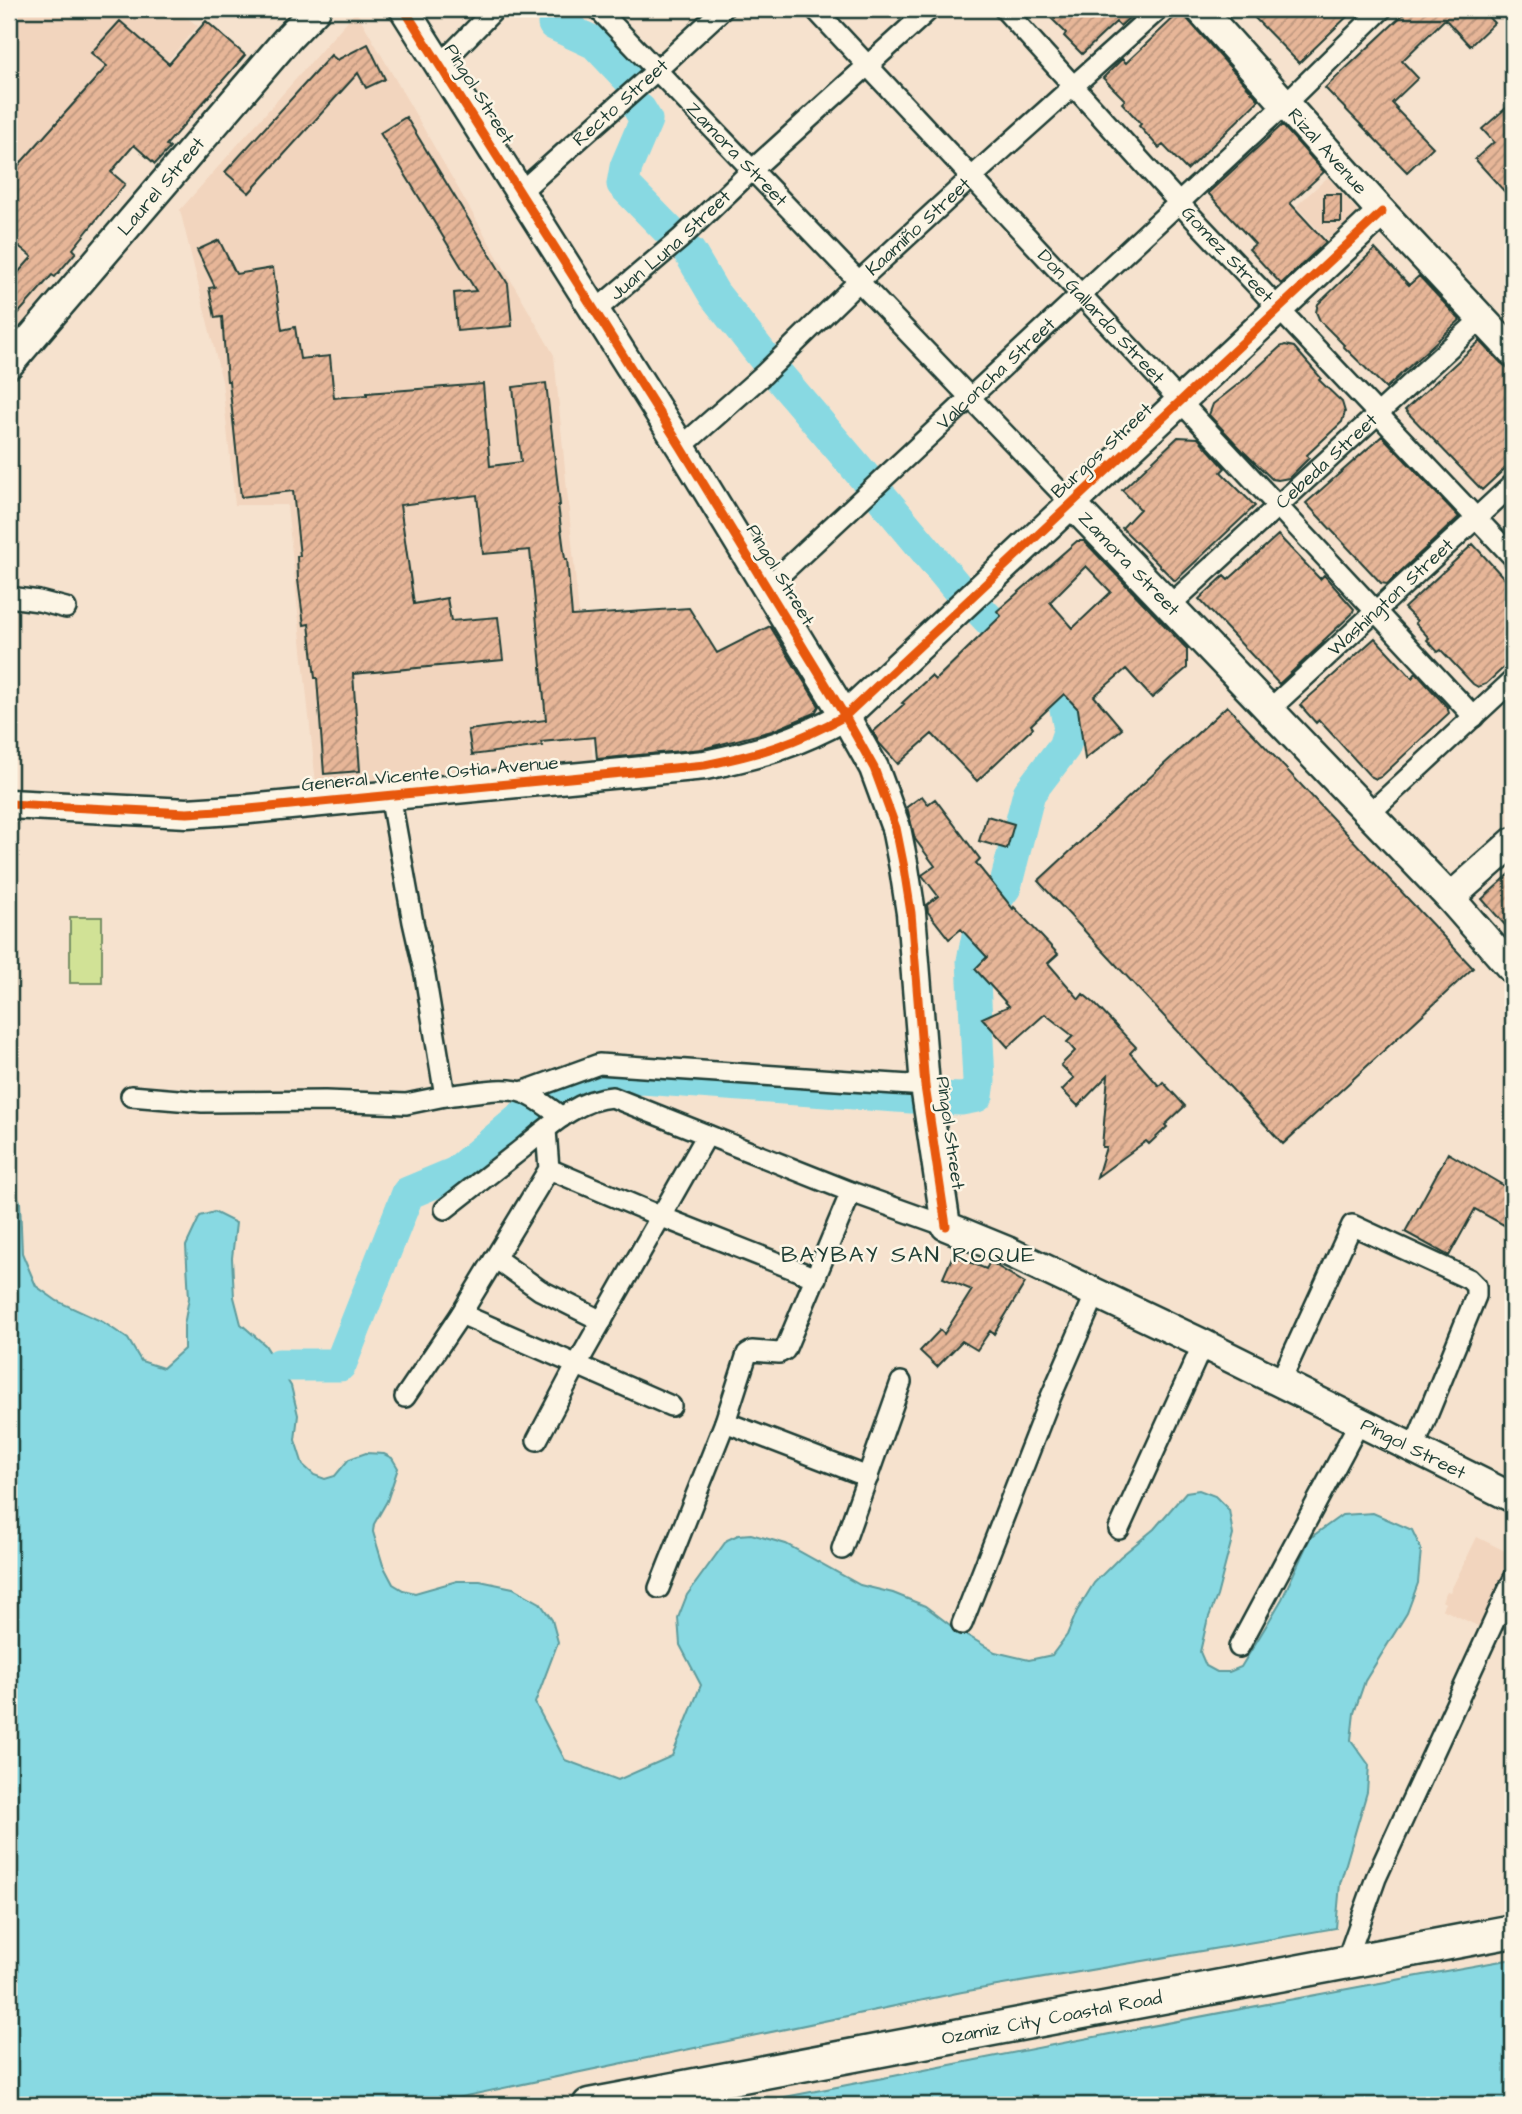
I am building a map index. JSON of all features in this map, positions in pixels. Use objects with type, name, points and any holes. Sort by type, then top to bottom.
[{"type":"main road","name":"Ozamiz City Coastal Road","points":[[589,2105],[1513,1929]]},
{"type":"street","name":"Laurel Street","points":[[9,364],[262,68],[316,9]]},
{"type":"street","name":"Pingol Street","points":[[404,9],[681,447],[874,768],[896,828],[911,913],[925,1086],[946,1226],[1007,1251],[1203,1344],[1513,1498]]},
{"type":"street","points":[[440,65],[495,9]]},
{"type":"street","name":"Zamora Street","points":[[598,9],[1450,898],[1513,970]]},
{"type":"street","name":"Recto Street","points":[[519,193],[723,9]]},
{"type":"street","name":"Don Gallardo Street","points":[[816,9],[1474,717]]},
{"type":"street","name":"Juan Luna Street","points":[[595,311],[680,239],[930,9]]},
{"type":"street","name":"Gomez Street","points":[[1004,9],[1179,202],[1513,558]]},
{"type":"street","name":"Kaamiño Street","points":[[681,447],[764,374],[859,281],[972,177],[1159,9]]},
{"type":"street","name":"Rizal Avenue","points":[[1200,9],[1382,212],[1513,352]]},
{"type":"street","name":"Valconcha Street","points":[[767,587],[1286,103],[1382,9]]},
{"type":"street","name":"Burgos Street","points":[[845,716],[1382,212]]},
{"type":"street","name":"Cebeda Street","points":[[1169,606],[1482,318]]},
{"type":"street","name":"Washington Street","points":[[1269,710],[1513,484]]},
{"type":"street","points":[[9,597],[66,608]]},
{"type":"street","points":[[1369,814],[1513,680]]},
{"type":"street","name":"General Vicente Ostia Avenue","points":[[9,804],[187,813],[705,765],[754,755],[789,744],[845,716]]},
{"type":"street","points":[[390,795],[445,1096]]},
{"type":"street","points":[[1450,898],[1513,842]]},
{"type":"street","points":[[523,1092],[599,1064],[925,1086]]},
{"type":"street","points":[[131,1096],[202,1102],[325,1101],[406,1104],[445,1096],[509,1089],[523,1092],[562,1117]]},
{"type":"street","points":[[444,1209],[562,1117],[588,1102],[612,1097],[851,1192],[946,1226]]},
{"type":"street","points":[[405,1397],[461,1314],[549,1169],[546,1130]]},
{"type":"street","points":[[537,1440],[706,1135]]},
{"type":"street","points":[[549,1169],[816,1278]]},
{"type":"street","points":[[659,1588],[724,1422],[747,1354],[752,1351],[779,1353],[785,1350],[851,1192]]},
{"type":"street","points":[[1280,1382],[1352,1224],[1469,1279],[1476,1286],[1476,1296],[1414,1448]]},
{"type":"street","points":[[495,1258],[540,1290],[602,1321]]},
{"type":"street","points":[[962,1624],[1049,1401],[1096,1293]]},
{"type":"street","points":[[461,1314],[671,1406]]},
{"type":"street","points":[[1119,1529],[1203,1344]]},
{"type":"street","points":[[842,1549],[901,1382]]},
{"type":"street","points":[[1239,1647],[1360,1421]]},
{"type":"street","points":[[724,1422],[868,1476]]},
{"type":"street","points":[[1346,1962],[1376,1878],[1513,1580]]},
{"type":"shaded area","points":[[9,9],[176,9],[198,26],[14,239],[50,290],[9,339]]},
{"type":"shaded area","points":[[356,11],[554,355],[593,761],[316,784],[287,505],[235,505],[222,381],[180,210]]},
{"type":"shaded area","points":[[1328,177],[1362,216],[1331,244],[1296,206]]},
{"type":"shaded area","points":[[1477,1537],[1511,1554],[1480,1627],[1442,1609],[1445,1603],[1442,1601],[1447,1591],[1450,1592]]},
{"type":"green space","points":[[70,917],[102,917],[102,983],[70,983]]},
{"type":"water","points":[[9,1175],[20,1202],[22,1253],[36,1286],[57,1301],[103,1322],[128,1339],[141,1361],[163,1368],[184,1349],[184,1325],[189,1298],[186,1246],[200,1216],[214,1212],[236,1223],[232,1258],[234,1297],[241,1324],[265,1345],[291,1386],[298,1415],[295,1440],[303,1465],[314,1475],[325,1479],[335,1476],[349,1459],[366,1453],[384,1454],[392,1458],[398,1468],[373,1532],[383,1565],[393,1584],[403,1590],[415,1593],[457,1581],[480,1581],[513,1588],[540,1603],[552,1620],[558,1642],[535,1703],[565,1760],[618,1780],[672,1756],[701,1685],[680,1645],[678,1618],[687,1595],[727,1540],[738,1535],[751,1534],[786,1544],[860,1585],[893,1593],[925,1606],[950,1625],[995,1652],[1029,1660],[1052,1655],[1067,1635],[1077,1611],[1094,1583],[1154,1529],[1186,1492],[1199,1490],[1215,1496],[1229,1510],[1233,1535],[1200,1652],[1206,1666],[1217,1672],[1229,1672],[1241,1667],[1266,1626],[1282,1599],[1310,1538],[1342,1515],[1373,1513],[1412,1530],[1421,1549],[1418,1583],[1407,1613],[1365,1681],[1354,1713],[1351,1740],[1369,1765],[1367,1792],[1340,1884],[1336,1928],[962,1992],[423,2105],[9,2105]]},
{"type":"water","points":[[1513,1959],[1513,2105],[743,2105],[1224,2012]]},
{"type":"building","points":[[1042,9],[1139,9],[1120,26],[1116,22],[1082,54]]},
{"type":"building","points":[[1246,9],[1355,9],[1299,63]]},
{"type":"building","points":[[1409,9],[1481,9],[1494,23],[1470,46],[1445,19],[1402,61],[1418,78],[1392,103],[1433,147],[1407,172],[1325,88]]},
{"type":"building","points":[[1182,10],[1259,100],[1187,170],[1163,145],[1159,148],[1122,103],[1125,100],[1103,78],[1122,59],[1126,63]]},
{"type":"building","points":[[120,21],[169,64],[206,21],[245,55],[166,145],[170,148],[155,164],[134,145],[111,172],[125,184],[73,249],[76,252],[9,324],[9,283],[32,257],[9,238],[9,176],[107,66],[91,53]]},
{"type":"building","points":[[368,44],[385,79],[366,88],[358,73],[249,193],[225,172],[331,55],[337,60]]},
{"type":"building","points":[[1513,102],[1513,201],[1475,159],[1494,142],[1482,129]]},
{"type":"building","points":[[406,117],[508,284],[512,326],[457,331],[454,293],[476,291],[380,133]]},
{"type":"building","points":[[1282,125],[1324,172],[1290,203],[1326,242],[1281,284],[1249,249],[1255,244],[1208,193]]},
{"type":"building","points":[[1324,194],[1341,194],[1341,222],[1324,222]]},
{"type":"building","points":[[219,240],[236,274],[273,268],[282,330],[295,327],[300,359],[330,356],[334,398],[483,384],[490,466],[521,462],[513,387],[546,383],[572,616],[689,608],[717,653],[770,626],[819,706],[815,713],[772,731],[702,749],[597,759],[595,737],[541,742],[542,746],[472,755],[468,730],[546,720],[530,550],[483,554],[477,495],[400,505],[414,604],[447,598],[451,621],[498,617],[503,660],[353,674],[360,771],[324,774],[317,678],[309,624],[304,625],[298,580],[297,556],[300,556],[293,491],[241,497],[222,317],[215,318],[209,288],[215,287],[197,250]]},
{"type":"building","points":[[1375,249],[1409,285],[1419,276],[1460,320],[1386,388],[1343,346],[1320,321],[1316,312],[1318,304]]},
{"type":"building","points":[[1480,341],[1501,363],[1513,368],[1513,461],[1482,490],[1405,410]]},
{"type":"building","points":[[1285,345],[1294,347],[1321,378],[1319,380],[1342,402],[1345,412],[1342,422],[1307,455],[1309,458],[1289,478],[1278,480],[1272,479],[1209,415],[1213,404]]},
{"type":"building","points":[[1382,436],[1459,517],[1387,584],[1381,583],[1306,503]]},
{"type":"building","points":[[1178,437],[1198,438],[1225,468],[1221,472],[1255,506],[1175,581],[1122,528],[1140,509],[1122,490]]},
{"type":"building","points":[[1278,535],[1320,579],[1324,575],[1354,609],[1324,642],[1279,684],[1199,599],[1224,576],[1228,580]]},
{"type":"building","points":[[1077,541],[1084,541],[1187,649],[1187,668],[1152,698],[1126,669],[1094,696],[1122,729],[1085,759],[1078,709],[1064,694],[1031,725],[1033,728],[977,781],[932,734],[898,764],[873,732],[931,676],[935,680],[1001,616],[997,611]],"holes":[[[1086,566],[1111,592],[1073,628],[1050,602]]]},
{"type":"building","points":[[1473,544],[1513,588],[1513,659],[1486,684],[1478,687],[1441,650],[1438,652],[1415,623],[1417,621],[1404,608]]},
{"type":"building","points":[[1375,638],[1412,678],[1416,673],[1447,707],[1449,713],[1376,779],[1370,776],[1319,720],[1316,723],[1300,705]]},
{"type":"building","points":[[1227,706],[1473,968],[1283,1144],[1038,881]]},
{"type":"building","points":[[922,796],[928,804],[935,799],[980,859],[976,863],[1013,909],[1014,907],[1058,954],[1048,963],[1079,999],[1083,994],[1094,1003],[1136,1047],[1130,1053],[1159,1086],[1163,1082],[1185,1106],[1149,1144],[1146,1141],[1097,1177],[1106,1147],[1102,1147],[1108,1075],[1078,1106],[1062,1090],[1074,1078],[1061,1065],[1075,1051],[1067,1042],[1073,1036],[1045,1014],[1008,1047],[982,1018],[1009,1006],[975,969],[987,957],[961,929],[949,939],[928,912],[927,905],[938,896],[922,875],[935,866],[915,839],[907,807]]},
{"type":"building","points":[[987,816],[1014,824],[1007,849],[979,841]]},
{"type":"building","points":[[1513,871],[1513,934],[1482,899]]},
{"type":"building","points":[[1448,1153],[1513,1191],[1513,1230],[1475,1209],[1449,1256],[1405,1232]]},
{"type":"building","points":[[953,1255],[986,1269],[990,1262],[1025,1283],[994,1334],[990,1331],[977,1350],[962,1341],[937,1367],[920,1351],[940,1330],[944,1334],[972,1290],[943,1278]]},
{"type":"waterway","points":[[571,9],[554,24],[595,43],[632,82]]},
{"type":"waterway","points":[[640,110],[646,120],[626,167],[623,184],[674,236]]},
{"type":"waterway","points":[[690,253],[714,294],[766,360]]},
{"type":"waterway","points":[[777,374],[867,480]]},
{"type":"waterway","points":[[883,499],[958,589]]},
{"type":"waterway","points":[[936,1098],[961,1099],[977,1096],[979,1081],[973,961],[981,920],[1005,887],[1029,793],[1064,747],[1070,729],[1064,699],[978,608]]},
{"type":"waterway","points":[[554,1096],[582,1081],[642,1078],[911,1097]]},
{"type":"waterway","points":[[279,1365],[340,1365],[408,1193],[456,1173],[531,1110]]},
{"type":"cycle path","points":[[404,9],[681,447],[874,768],[896,828],[904,868],[911,913],[925,1086],[946,1226]]},
{"type":"cycle path","points":[[9,804],[187,813],[249,809],[705,765],[761,752],[810,734],[845,716],[1382,212]]},
{"type":"district","name":"BAYBAY SAN ROQUE","points":[[909,1255]]}]
